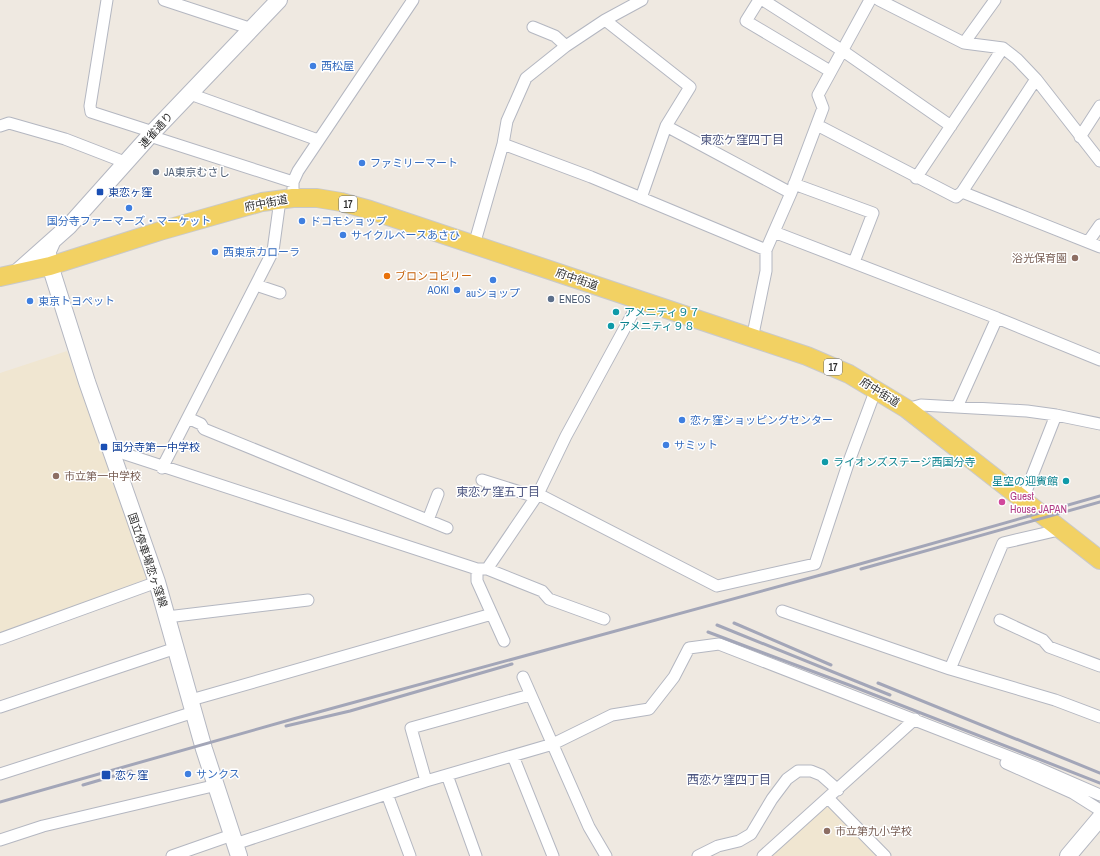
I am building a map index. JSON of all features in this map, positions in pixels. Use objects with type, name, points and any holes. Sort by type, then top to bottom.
[{"type":"main road","name":"連雀通り","points":[[7,276],[52,242],[69,226],[152,134],[279,0]]},
{"type":"main road","name":"府中街道","points":[[7,276],[50,266],[160,231],[289,193],[341,202],[807,356],[849,374],[908,409],[1063,529],[1100,560]]},
{"type":"main road","points":[[50,266],[48,251],[52,242]]},
{"type":"main road","name":"国立停車場恋ヶ窪線","points":[[50,266],[110,449],[157,582],[192,706],[235,845]]},
{"type":"main road","points":[[1068,856],[1098,811]]},
{"type":"street","points":[[107,0],[90,106],[91,112],[152,134],[289,193]]},
{"type":"street","points":[[164,0],[252,29]]},
{"type":"street","points":[[162,468],[273,251],[289,193],[318,140],[413,0]]},
{"type":"street","points":[[474,245],[503,144],[507,121],[526,78],[566,46],[605,20],[642,0]]},
{"type":"street","points":[[759,0],[746,21],[830,71]]},
{"type":"street","points":[[763,0],[843,51],[951,126]]},
{"type":"street","points":[[752,339],[766,271],[766,250],[792,189],[823,108],[818,95],[870,0]]},
{"type":"street","points":[[879,0],[964,43],[1003,48],[1017,59],[1036,79],[1100,161]]},
{"type":"street","points":[[964,43],[995,0]]},
{"type":"street","points":[[605,20],[690,88],[666,126],[641,198]]},
{"type":"street","points":[[533,27],[555,36],[566,46]]},
{"type":"street","points":[[916,178],[1003,48]]},
{"type":"street","points":[[817,125],[916,178],[956,197],[962,192],[1036,79]]},
{"type":"street","points":[[190,94],[318,140]]},
{"type":"street","points":[[1080,137],[1100,106]]},
{"type":"street","points":[[0,126],[9,123],[65,139],[127,163]]},
{"type":"street","points":[[666,126],[792,189],[873,213],[854,262]]},
{"type":"street","points":[[503,144],[641,198],[766,250]]},
{"type":"street","points":[[962,192],[1100,247]]},
{"type":"street","points":[[1088,242],[1100,225]]},
{"type":"street","points":[[774,232],[997,318],[1100,360]]},
{"type":"street","points":[[256,284],[280,293]]},
{"type":"street","points":[[504,642],[477,581],[482,569],[537,496],[566,436],[640,300]]},
{"type":"street","points":[[957,407],[997,318]]},
{"type":"street","points":[[482,480],[537,496],[717,586],[816,564],[848,464],[876,389]]},
{"type":"street","points":[[908,409],[921,405],[957,407],[1056,415],[1100,424]]},
{"type":"street","points":[[1023,499],[1056,415]]},
{"type":"street","points":[[188,418],[201,424],[204,429],[447,528]]},
{"type":"street","points":[[110,449],[162,468],[482,569],[542,591],[549,599],[604,619]]},
{"type":"street","points":[[428,520],[438,494]]},
{"type":"street","points":[[950,669],[1003,543],[1063,529]]},
{"type":"street","points":[[0,639],[157,582]]},
{"type":"street","points":[[167,617],[308,600]]},
{"type":"street","points":[[782,611],[950,669],[1054,700],[1100,717]]},
{"type":"street","points":[[0,774],[192,706],[492,614]]},
{"type":"street","points":[[1000,620],[1043,640],[1049,647],[1100,666]]},
{"type":"street","points":[[172,856],[235,845],[426,781],[553,744],[612,716],[649,709],[674,677],[689,648],[719,644],[915,719],[1038,768],[1100,795]]},
{"type":"street","points":[[0,707],[176,648]]},
{"type":"street","points":[[523,677],[589,828],[606,856]]},
{"type":"street","points":[[426,781],[412,728],[530,695]]},
{"type":"street","points":[[763,856],[915,719]]},
{"type":"street","points":[[990,749],[994,758],[1058,786],[1098,811]]},
{"type":"street","points":[[513,756],[553,856]]},
{"type":"street","points":[[698,856],[718,846],[739,841],[751,834],[772,799],[787,779],[798,771],[811,771],[821,775],[838,790]]},
{"type":"street","points":[[447,775],[476,856]]},
{"type":"street","points":[[0,840],[43,826],[217,784]]},
{"type":"street","points":[[387,794],[410,856]]},
{"type":"street","points":[[829,798],[885,856]]},
{"type":"shaded area","name":"市立第一中学校","points":[[67,351],[147,579],[0,634],[0,373]]},
{"type":"shaded area","name":"市立第九小学校","points":[[826,806],[831,806],[879,856],[771,856]]},
{"type":"railway","points":[[0,802],[293,719],[828,573],[1100,496]]},
{"type":"railway","points":[[861,569],[1100,502]]},
{"type":"railway","points":[[734,623],[831,665]]},
{"type":"railway","points":[[717,625],[890,695]]},
{"type":"railway","points":[[708,632],[849,685],[1100,783]]},
{"type":"railway","points":[[286,726],[350,711],[512,664]]},
{"type":"railway","points":[[878,683],[1100,773]]},
{"type":"railway","points":[[83,785],[131,771]]},
{"type":"place","name":"西松屋","points":[[313,66]]},
{"type":"place","name":"ファミリーマート","points":[[362,163]]},
{"type":"place","name":"JA東京むさし","points":[[156,172]]},
{"type":"place","name":"東恋ヶ窪","points":[[100,192]]},
{"type":"place","name":"国分寺ファーマーズ・マーケット","points":[[129,208]]},
{"type":"place","name":"ドコモショップ","points":[[302,221]]},
{"type":"place","name":"サイクルベースあさひ","points":[[343,235]]},
{"type":"place","name":"西東京カローラ","points":[[215,252]]},
{"type":"place","name":"浴光保育園","points":[[1075,258]]},
{"type":"place","name":"ブロンコビリー","points":[[387,276]]},
{"type":"place","name":"auショップ","points":[[493,280]]},
{"type":"place","name":"AOKI","points":[[457,290]]},
{"type":"place","name":"ENEOS","points":[[551,299]]},
{"type":"place","name":"東京トヨペット","points":[[30,301]]},
{"type":"place","name":"アメニティ９７","points":[[616,312]]},
{"type":"place","name":"アメニティ９８","points":[[611,326]]},
{"type":"place","name":"恋ヶ窪ショッピングセンター","points":[[682,420]]},
{"type":"place","name":"サミット","points":[[666,445]]},
{"type":"place","name":"国分寺第一中学校","points":[[104,447]]},
{"type":"place","name":"ライオンズステージ西国分寺","points":[[825,462]]},
{"type":"place","name":"市立第一中学校","points":[[56,476]]},
{"type":"place","name":"星空の迎賓館","points":[[1066,481]]},
{"type":"place","name":"Guest House JAPAN","points":[[1002,502]]},
{"type":"place","name":"サンクス","points":[[188,774]]},
{"type":"place","name":"恋ヶ窪","points":[[106,775]]},
{"type":"place","name":"市立第九小学校","points":[[827,831]]},
{"type":"district","name":"東恋ケ窪四丁目","points":[[742,140]]},
{"type":"district","name":"東恋ケ窪五丁目","points":[[498,492]]},
{"type":"district","name":"西恋ケ窪四丁目","points":[[729,780]]}]
